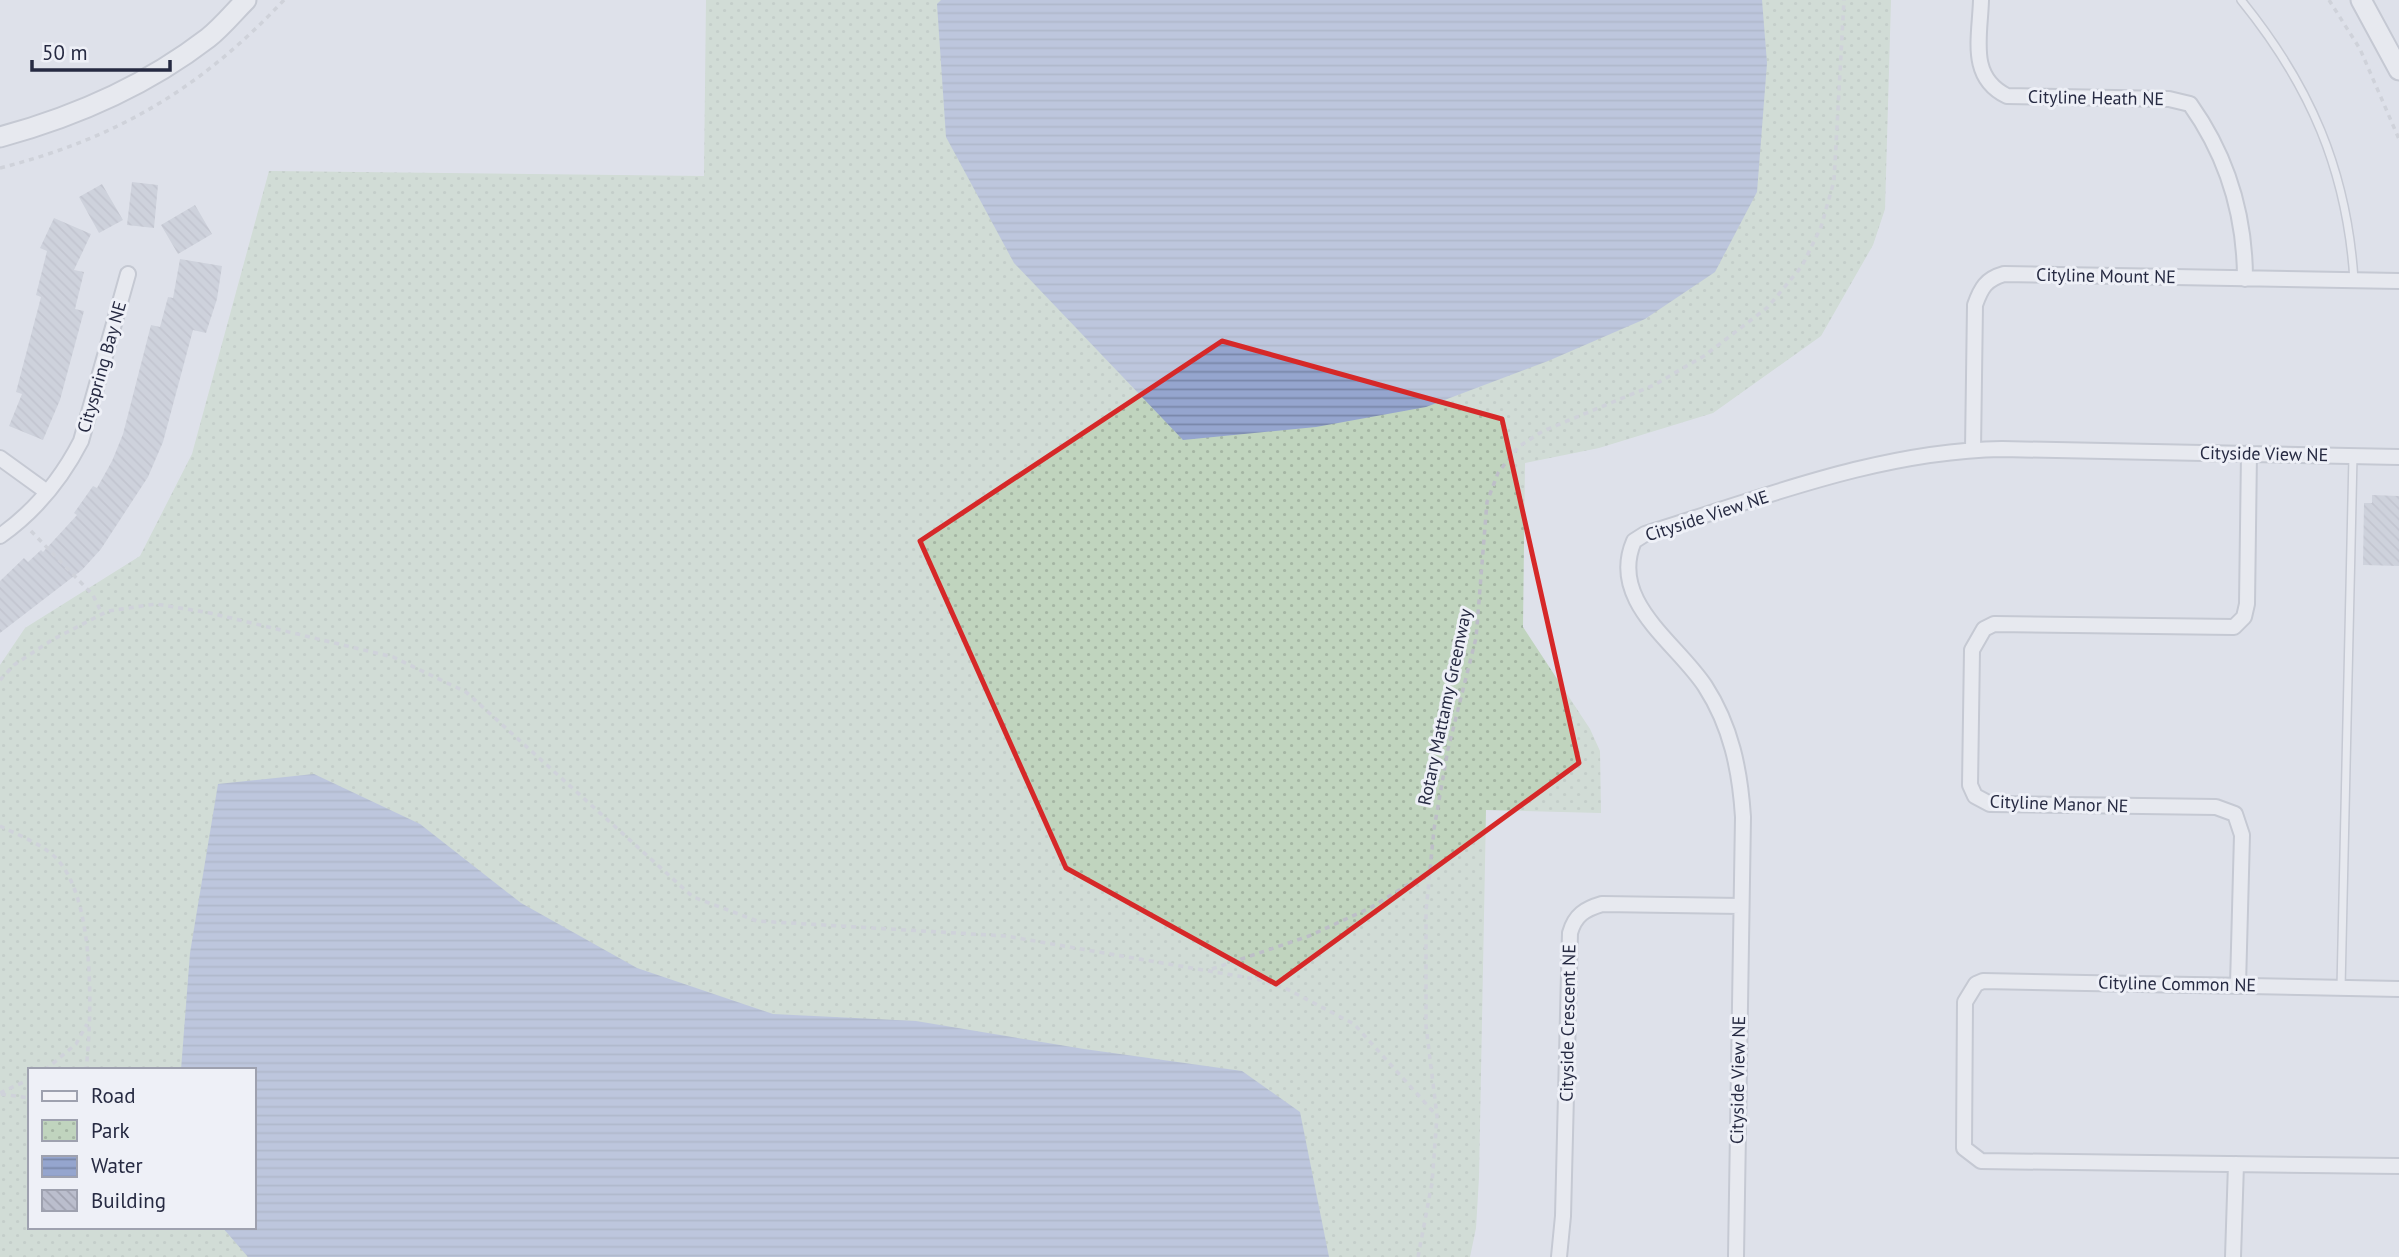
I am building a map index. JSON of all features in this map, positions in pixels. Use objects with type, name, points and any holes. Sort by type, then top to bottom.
[{"type":"street","points":[[0,137],[79,112],[140,82],[209,37],[246,0]]},
{"type":"street","name":"Cityline Heath NE","points":[[1981,0],[1980,64],[1983,76],[1994,90],[2007,96],[2169,100],[2190,104],[2211,137],[2238,205],[2245,242],[2245,279]]},
{"type":"street","points":[[2361,0],[2399,70]]},
{"type":"street","name":"Cityspring Bay NE","points":[[0,537],[47,492],[70,462],[90,417],[128,274]]},
{"type":"street","name":"Cityline Mount NE","points":[[1973,449],[1975,305],[1985,283],[1992,277],[2004,274],[2399,281]]},
{"type":"street","name":"Cityside View NE","points":[[1736,1257],[1742,817],[1737,760],[1730,737],[1704,684],[1648,621],[1631,587],[1627,564],[1634,541],[1645,534],[1863,467],[1944,451],[1973,449],[2399,457]]},
{"type":"street","name":"Cityline Manor NE","points":[[2238,985],[2242,835],[2235,814],[2216,807],[1990,804],[1980,800],[1970,785],[1972,664],[1977,638],[1984,629],[1994,624],[2234,626],[2244,617],[2247,604],[2249,453]]},
{"type":"street","points":[[0,458],[47,492]]},
{"type":"street","name":"Cityside Crescent NE","points":[[1559,1257],[1563,1216],[1570,933],[1573,923],[1588,908],[1602,904],[1741,906]]},
{"type":"street","name":"Cityline Common NE","points":[[2236,1164],[1981,1161],[1964,1147],[1965,1002],[1976,984],[1983,981],[2399,989]]},
{"type":"street","points":[[2233,1257],[2236,1164],[2399,1166]]},
{"type":"lane","points":[[2241,0],[2269,34],[2314,111],[2335,165],[2346,208],[2354,280]]},
{"type":"lane","points":[[2341,988],[2353,456]]},
{"type":"path","name":"Rotary Mattamy Greenway","points":[[1418,1257],[1432,1183],[1437,1116],[1435,1074],[1426,1026],[1426,911],[1448,749],[1476,638],[1487,502],[1498,473],[1518,447],[1543,431],[1654,385],[1704,356],[1768,307],[1802,266],[1821,227],[1834,181],[1844,0]]},
{"type":"path","points":[[2329,0],[2365,60],[2399,139]]},
{"type":"path","points":[[20,520],[93,595],[102,614]]},
{"type":"path","points":[[0,680],[14,665],[80,623],[129,606],[156,604],[181,607],[393,657],[466,692],[694,897],[757,921],[1006,936],[1261,980],[1287,989],[1354,1024],[1437,1116]]},
{"type":"path","points":[[0,825],[57,859],[74,889],[88,952],[86,1068]]},
{"type":"path","points":[[1210,970],[1309,936],[1370,908],[1430,871]]},
{"type":"path","points":[[47,1068],[76,1044],[88,1022]]},
{"type":"path","points":[[0,1093],[28,1080]]},
{"type":"path","points":[[0,1093],[28,1098]]},
{"type":"highlighted area","points":[[1222,341],[1502,419],[1579,763],[1276,984],[1066,868],[920,541]]},
{"type":"green space","points":[[706,0],[1891,0],[1885,209],[1873,245],[1821,336],[1713,413],[1599,448],[1525,463],[1523,627],[1590,729],[1600,751],[1601,813],[1486,810],[1479,1177],[1476,1228],[1470,1257],[0,1257],[0,665],[25,628],[140,556],[192,454],[269,171],[704,176]]},
{"type":"water","points":[[941,0],[1762,0],[1767,63],[1757,192],[1715,272],[1645,319],[1548,361],[1426,407],[1316,427],[1183,440],[1014,263],[946,137],[937,4]]},
{"type":"water","points":[[314,774],[420,824],[521,903],[637,968],[773,1014],[916,1021],[1084,1049],[1242,1071],[1300,1112],[1329,1257],[248,1257],[224,1229],[256,1229],[256,1068],[181,1068],[190,953],[218,784]]},
{"type":"building","points":[[132,182],[158,185],[154,228],[127,225]]},
{"type":"building","points":[[102,184],[123,220],[99,233],[79,197]]},
{"type":"building","points":[[195,205],[212,234],[178,254],[161,225]]},
{"type":"building","points":[[54,218],[91,234],[74,270],[84,272],[75,309],[84,311],[60,400],[43,440],[9,426],[22,394],[16,392],[41,297],[36,295],[47,251],[40,248]]},
{"type":"building","points":[[180,259],[222,266],[217,299],[206,333],[193,330],[163,442],[148,477],[101,549],[82,570],[0,633],[0,581],[24,558],[28,562],[41,550],[43,552],[77,515],[74,513],[93,486],[97,488],[112,461],[123,434],[151,325],[160,327],[168,297],[173,298]]},
{"type":"building","points":[[2372,495],[2399,496],[2399,566],[2363,565],[2364,503],[2372,503]]}]
